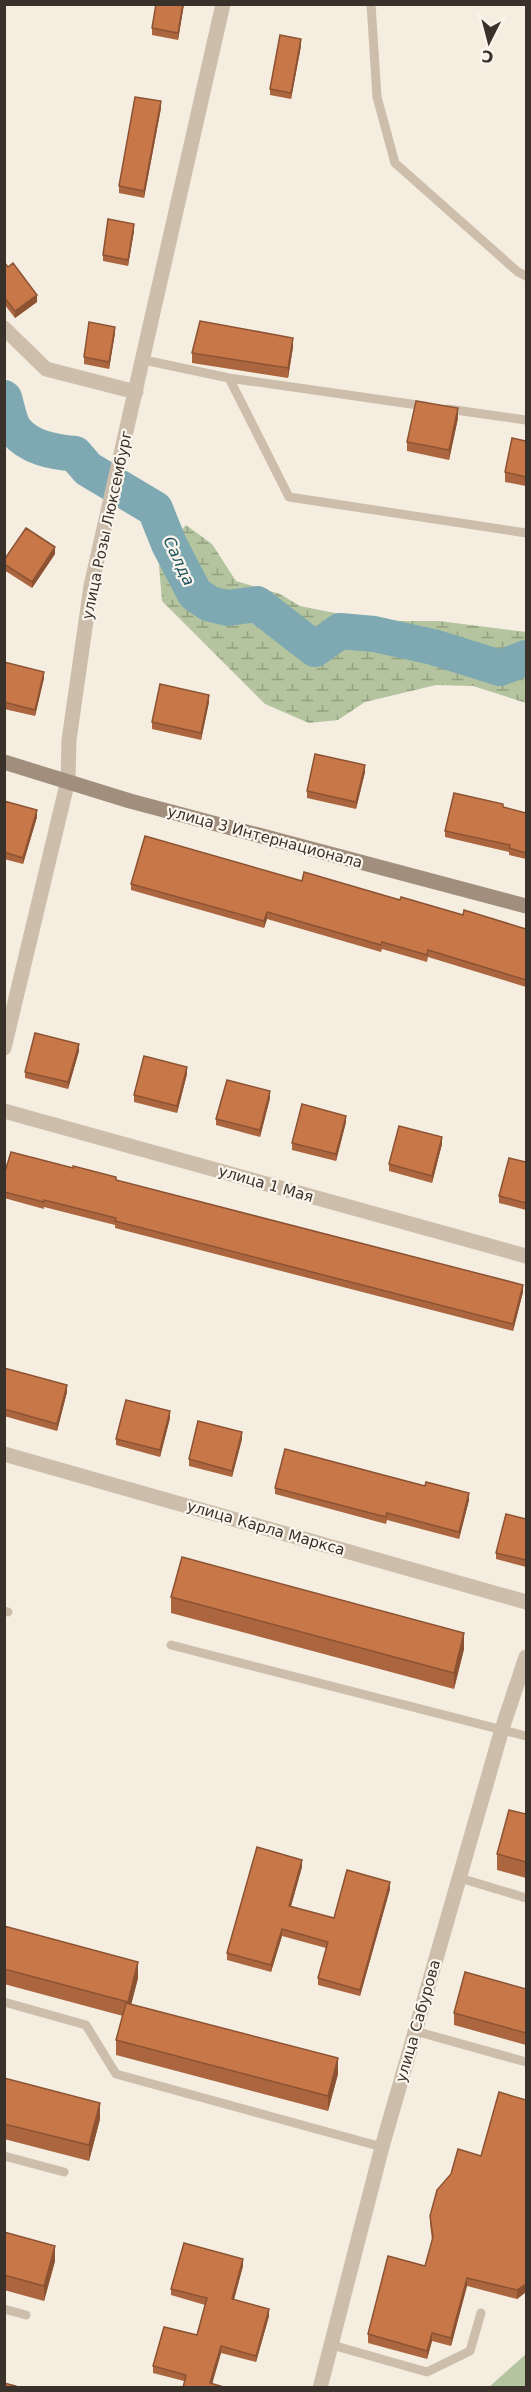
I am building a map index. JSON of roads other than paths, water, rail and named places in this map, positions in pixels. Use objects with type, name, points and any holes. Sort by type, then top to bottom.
[{"type":"main road","name":"улица 3 Интернационала","points":[[4,762],[141,804],[526,906]]},
{"type":"street","name":"улица Розы Люксембург","points":[[4,1048],[68,780],[69,740],[91,586],[223,4]]},
{"type":"street","points":[[4,328],[46,369],[136,392]]},
{"type":"street","name":"улица 1 Мая","points":[[4,1111],[526,1256]]},
{"type":"street","name":"улица Карла Маркса","points":[[4,1454],[526,1602]]},
{"type":"street","name":"улица Сабурова","points":[[320,2388],[382,2146],[502,1729],[526,1657]]},
{"type":"lane","points":[[371,4],[377,97],[396,163],[518,272],[526,276]]},
{"type":"lane","points":[[144,360],[230,378],[526,420]]},
{"type":"lane","points":[[230,378],[289,497],[526,533]]},
{"type":"lane","points":[[171,1645],[526,1736]]},
{"type":"lane","points":[[459,1878],[526,1898]]},
{"type":"lane","points":[[4,2002],[86,2025],[116,2074],[382,2146]]},
{"type":"lane","points":[[416,2031],[526,2062]]},
{"type":"lane","points":[[4,2156],[64,2172]]},
{"type":"lane","points":[[4,2309],[26,2315]]},
{"type":"lane","points":[[332,2345],[427,2372],[470,2351],[481,2313]]},
{"type":"waterway","name":"Салда","points":[[4,398],[13,427],[27,441],[50,450],[75,454],[88,469],[155,509],[169,544],[195,594],[210,604],[228,608],[257,604],[315,649],[340,631],[374,634],[433,647],[500,668],[526,658]]}]
